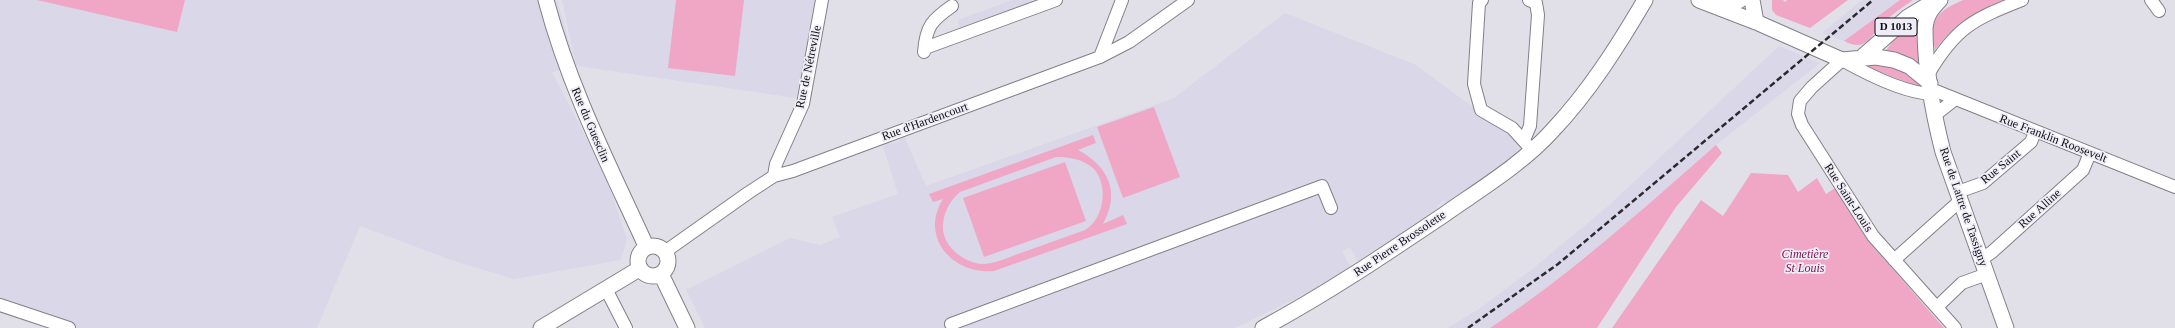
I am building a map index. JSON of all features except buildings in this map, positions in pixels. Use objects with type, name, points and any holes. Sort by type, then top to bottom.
[{"type":"main road","name":"Rue du Guesclin","points":[[546,0],[576,93],[608,167],[646,246]]},
{"type":"main road","name":"Rue Pierre Brossolette","points":[[1263,328],[1318,298],[1359,273],[1470,197],[1528,145],[1552,131],[1585,93],[1645,0]]},
{"type":"main road","points":[[1699,0],[1756,22],[1842,60],[1876,57],[1894,60],[1909,66],[1930,85]]},
{"type":"main road","points":[[1715,6],[1728,6],[1740,0]]},
{"type":"main road","points":[[1752,0],[1756,22]]},
{"type":"main road","name":"D 1013","points":[[1860,59],[1908,17],[1936,0]]},
{"type":"main road","name":"Rue de Lattre de Tassigny","points":[[1940,0],[1931,9],[1926,20],[1925,40],[1935,115],[1943,152],[2006,328]]},
{"type":"main road","points":[[657,245],[666,251],[667,268],[661,274],[649,276],[639,269],[638,258],[640,252],[646,246],[657,245]]},
{"type":"main road","points":[[541,328],[639,269]]},
{"type":"main road","points":[[661,274],[687,328]]},
{"type":"street","name":"Rue de Nétreville","points":[[774,176],[779,158],[803,104],[822,0]]},
{"type":"street","points":[[952,6],[935,18],[928,30],[924,50],[1056,0]]},
{"type":"street","points":[[1100,57],[1122,0]]},
{"type":"street","name":"Rue d'Hardencourt","points":[[666,251],[702,224],[774,176],[793,171],[1100,57],[1129,42],[1188,0]]},
{"type":"street","points":[[1482,0],[1479,3],[1474,84],[1481,110],[1512,128],[1528,145]]},
{"type":"street","points":[[1528,145],[1538,15],[1536,3],[1529,0]]},
{"type":"street","points":[[1930,85],[1947,46],[1961,30],[1986,15],[2022,0]]},
{"type":"street","points":[[2151,0],[2159,11]]},
{"type":"street","name":"Rue Franklin Roosevelt","points":[[1842,60],[1861,71],[1919,94],[1930,85],[1954,100],[2175,186]]},
{"type":"street","name":"Rue Saint-Louis","points":[[1842,60],[1812,87],[1800,101],[1798,114],[1822,157],[1873,236],[1938,307],[1955,328]]},
{"type":"street","points":[[1935,115],[1954,100]]},
{"type":"street","name":"Rue Saint","points":[[1894,260],[1960,196],[1983,183],[2031,142],[2036,132]]},
{"type":"street","name":"Rue Alline","points":[[1982,259],[1992,252],[2083,170],[2090,153]]},
{"type":"street","points":[[951,324],[1322,186],[1331,208]]},
{"type":"street","points":[[1938,307],[1962,283],[1987,274]]},
{"type":"street","points":[[606,289],[626,328]]},
{"type":"street","points":[[0,305],[69,328]]},
{"type":"shaded area","points":[[0,0],[557,0],[576,66],[562,0],[815,0],[812,28],[796,98],[577,66],[552,72],[605,174],[627,239],[621,260],[514,279],[454,261],[360,226],[317,328],[69,328],[14,310],[0,313]]},
{"type":"shaded area","points":[[1012,0],[1032,0],[1034,6],[961,33],[958,20]]},
{"type":"shaded area","points":[[1862,0],[1900,0],[1844,41],[1822,33]]},
{"type":"shaded area","points":[[1285,13],[1416,65],[1524,145],[1523,148],[1449,202],[1443,201],[1437,206],[1438,210],[1360,265],[1350,247],[1342,251],[1352,270],[1308,296],[1305,294],[1235,328],[705,328],[686,290],[790,238],[820,245],[840,237],[832,217],[898,194],[882,143],[885,142],[891,144],[898,142],[904,136],[926,186],[1174,98]]},
{"type":"shaded area","points":[[1779,46],[1820,63],[1716,145],[1621,228],[1530,301],[1490,328],[1447,328],[1479,309],[1531,270],[1606,208]]},
{"type":"green space","points":[[37,0],[185,0],[177,32]]},
{"type":"green space","points":[[676,0],[744,0],[735,76],[668,68]]},
{"type":"green space","points":[[1772,0],[1783,0],[1785,2],[1787,0],[1848,0],[1810,28],[1776,15],[1772,10]]},
{"type":"green space","points":[[1900,0],[1913,0],[1886,20],[1871,38],[1863,44],[1851,44],[1844,41]]},
{"type":"green space","points":[[1963,0],[2004,0],[1974,14],[1950,33],[1935,50],[1933,31],[1937,18],[1946,9]]},
{"type":"green space","points":[[1914,19],[1918,21],[1921,65],[1884,53],[1900,32]]},
{"type":"green space","points":[[1871,63],[1900,69],[1917,81],[1922,88],[1862,65]]},
{"type":"green space","points":[[1154,107],[1180,177],[1123,198],[1097,127]]},
{"type":"green space","points":[[1093,135],[1096,143],[1078,150],[1097,164],[1104,172],[1108,181],[1111,191],[1111,201],[1103,224],[1123,215],[1127,224],[994,271],[979,271],[965,267],[944,251],[938,240],[935,227],[937,213],[943,199],[933,202],[929,194]],"holes":[[[1056,157],[1076,159],[1090,166],[1099,176],[1102,184],[1102,202],[1097,218],[1091,225],[1085,230],[991,263],[982,264],[969,261],[963,258],[952,248],[945,237],[943,224],[947,209],[960,192]]]},
{"type":"green space","points":[[1716,145],[1722,153],[1676,207],[1597,328],[1490,328],[1549,286],[1578,263],[1634,217]]},
{"type":"green space","points":[[1065,162],[1086,221],[984,257],[963,198]]},
{"type":"green space","name":"Cimetière St Louis","points":[[1751,173],[1788,175],[1798,192],[1817,178],[1826,194],[1835,188],[1871,244],[1944,328],[1612,328],[1701,200],[1723,216]]},
{"type":"railway","points":[[1468,328],[1558,264],[1873,0]]}]
